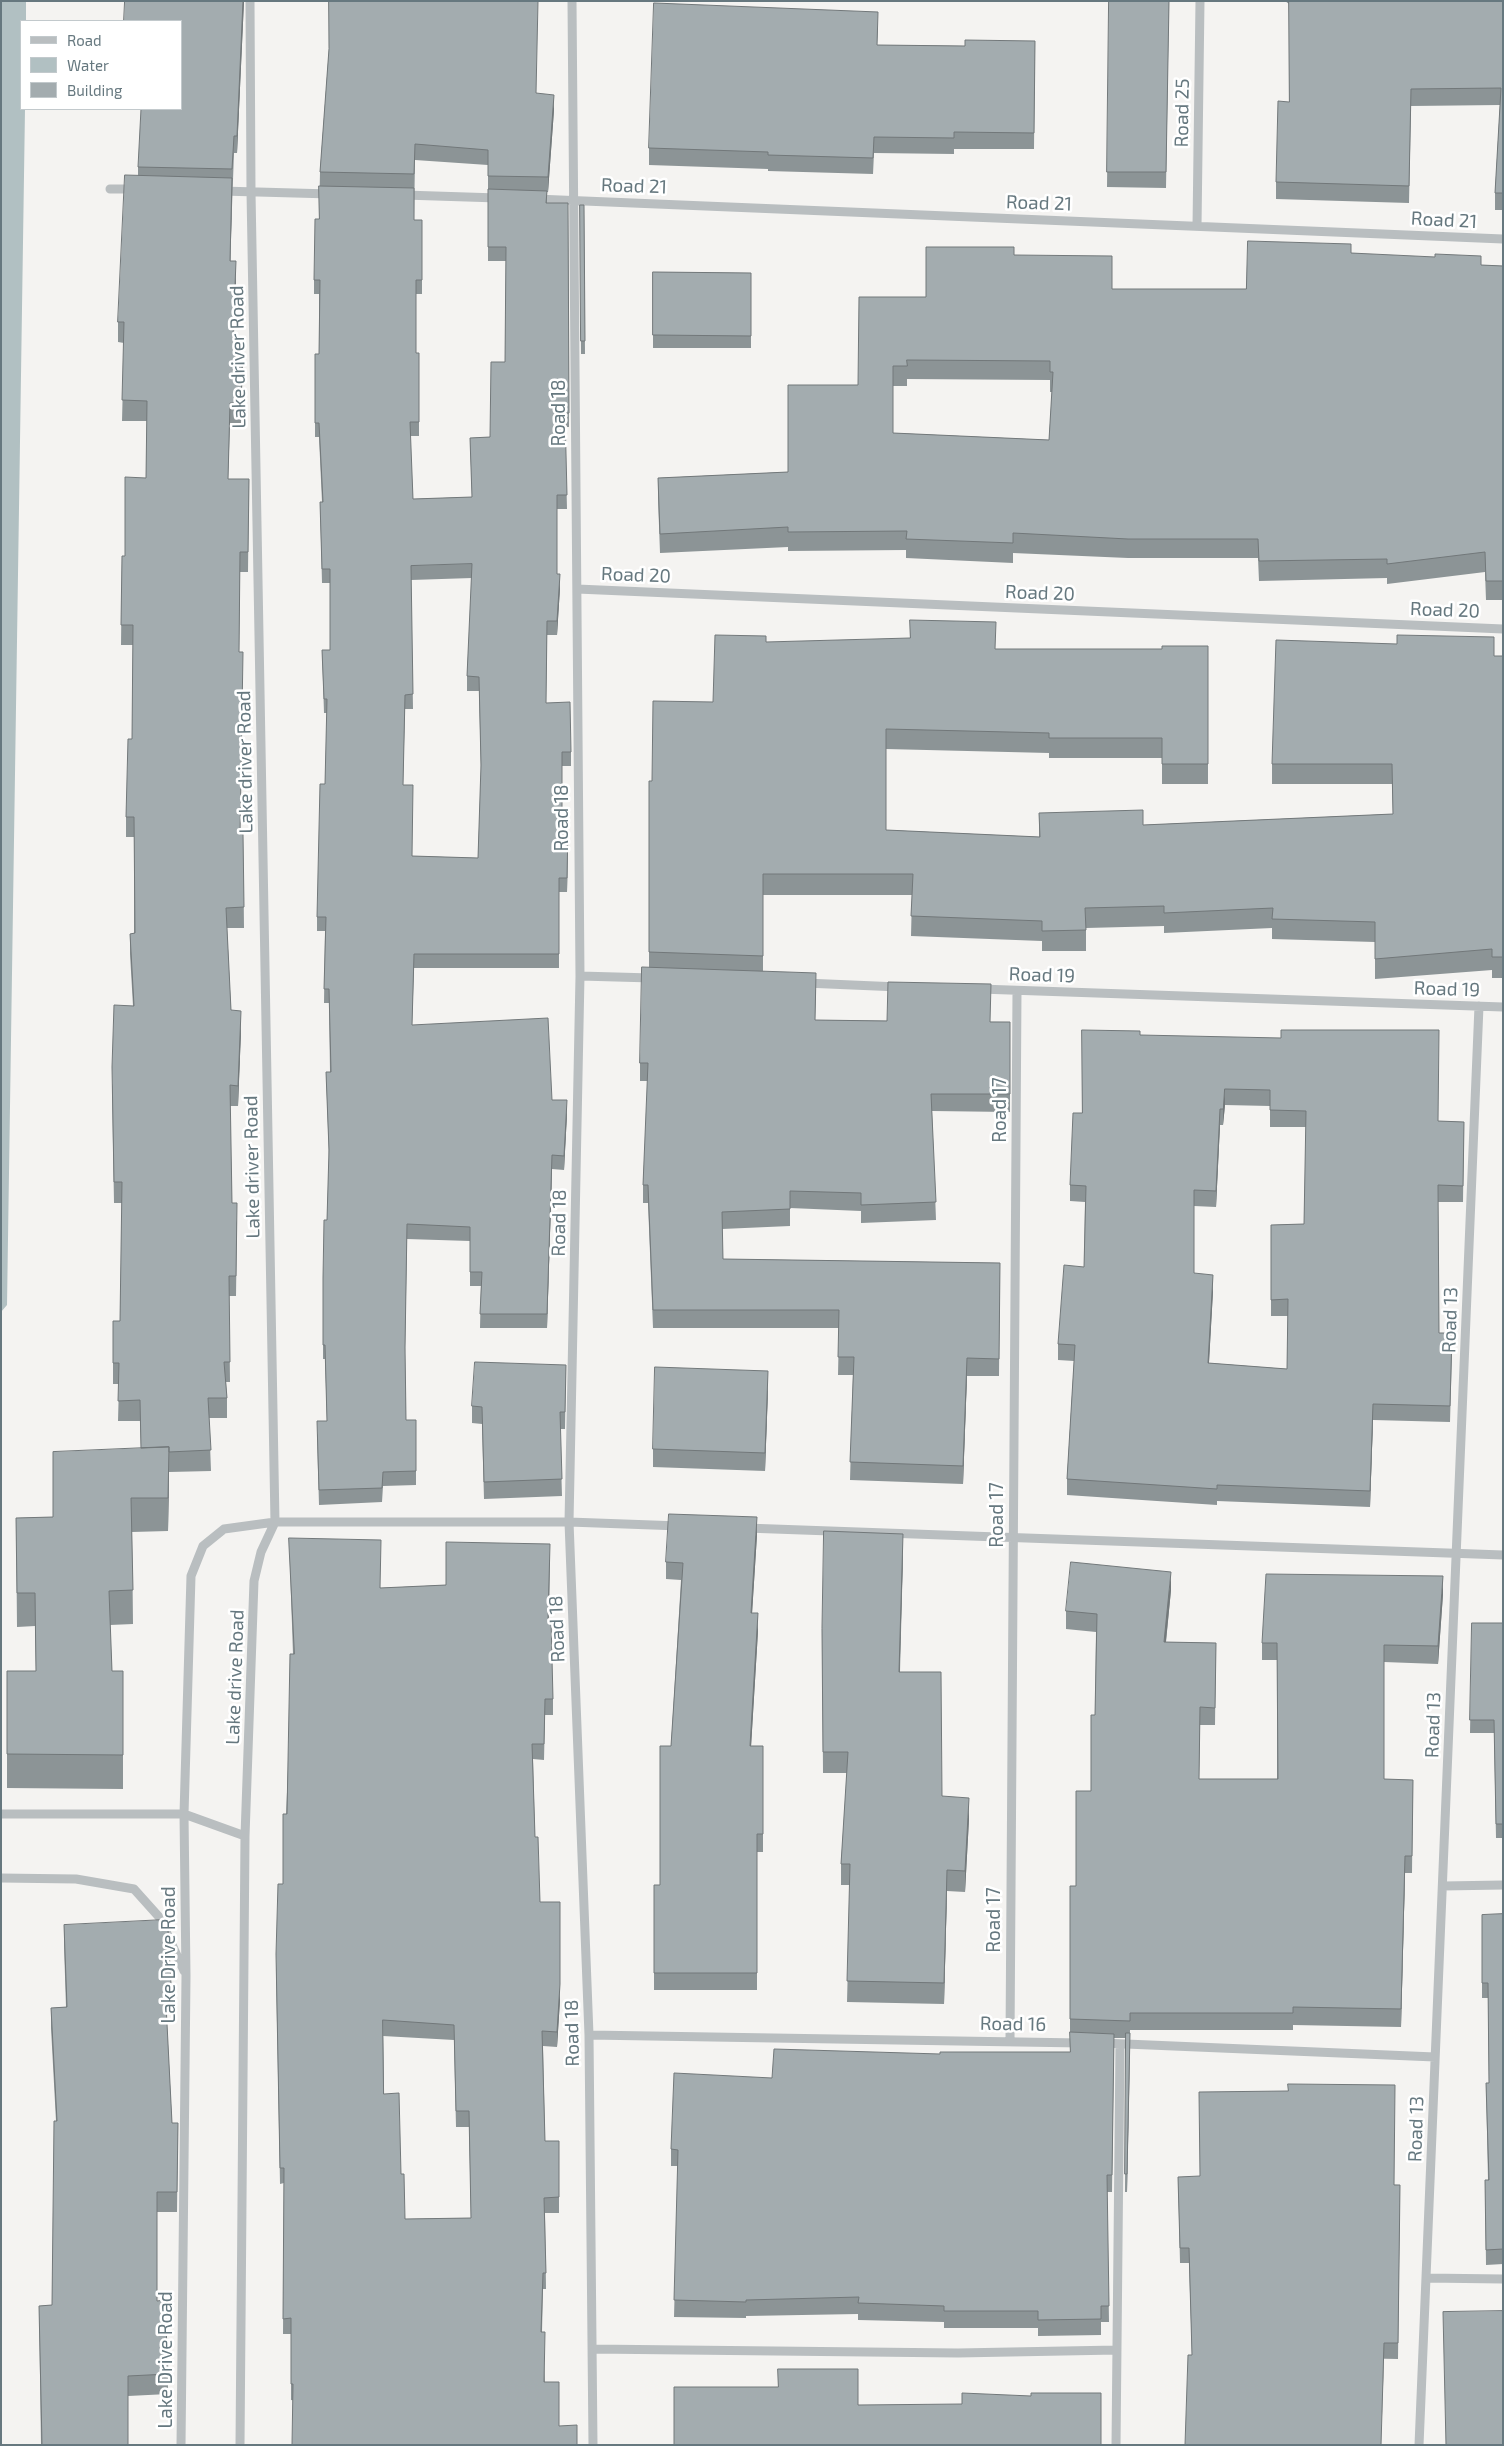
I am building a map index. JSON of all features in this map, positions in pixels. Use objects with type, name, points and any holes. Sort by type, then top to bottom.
[{"type":"street","name":"Lake driver Road","points":[[250,1],[251,192],[275,1522]]},
{"type":"street","name":"Road 18","points":[[572,1],[580,976],[569,1522],[589,2035],[593,2445]]},
{"type":"street","name":"Road 25","points":[[1197,226],[1200,1]]},
{"type":"street","points":[[110,189],[147,190]]},
{"type":"street","points":[[213,191],[339,194]]},
{"type":"street","points":[[398,195],[505,198]]},
{"type":"street","name":"Road 21","points":[[525,198],[1503,239]]},
{"type":"street","name":"Road 20","points":[[577,589],[1503,629]]},
{"type":"street","points":[[580,976],[659,978]]},
{"type":"street","points":[[798,983],[908,987]]},
{"type":"street","name":"Road 19","points":[[967,989],[1503,1006]]},
{"type":"street","name":"Road 17","points":[[1010,2040],[1017,991]]},
{"type":"street","name":"Road 13","points":[[1419,2445],[1480,1006]]},
{"type":"street","name":"Lake Drive Road","points":[[181,2445],[186,1976],[184,1814],[191,1576],[203,1546],[224,1529],[275,1522],[569,1522],[687,1526]]},
{"type":"street","name":"Lake drive Road","points":[[245,1836],[254,1580],[262,1552],[275,1522]]},
{"type":"street","points":[[737,1528],[1503,1554]]},
{"type":"street","points":[[1,1814],[184,1814],[245,1836],[240,2445]]},
{"type":"street","points":[[1,1878],[76,1879],[134,1889],[160,1918],[186,1976]]},
{"type":"street","points":[[1442,1886],[1503,1886]]},
{"type":"street","name":"Road 16","points":[[589,2035],[1010,2040],[1435,2057]]},
{"type":"street","points":[[1116,2445],[1120,2044]]},
{"type":"street","points":[[1426,2278],[1503,2279]]},
{"type":"street","points":[[592,2349],[958,2353],[1117,2350]]},
{"type":"water","points":[[1,1],[26,1],[26,20],[20,20],[20,110],[25,110],[7,1305],[1,1312]]},
{"type":"building","points":[[125,1],[243,1],[237,136],[234,136],[232,169],[138,167],[141,110],[182,110],[182,20],[124,20]]},
{"type":"building","points":[[329,1],[538,1],[536,93],[554,95],[548,177],[488,176],[488,150],[415,144],[414,174],[320,172],[329,49]]},
{"type":"building","points":[[1109,1],[1169,1],[1166,172],[1107,172]]},
{"type":"building","points":[[1289,1],[1503,1],[1503,193],[1495,193],[1501,88],[1411,89],[1409,186],[1276,182],[1278,101],[1289,102]]},
{"type":"building","points":[[654,3],[878,12],[877,45],[965,46],[965,40],[1035,41],[1034,133],[954,132],[954,138],[874,137],[873,158],[768,155],[768,152],[649,148]]},
{"type":"building","points":[[125,175],[232,178],[230,261],[236,261],[233,336],[243,337],[241,403],[230,403],[228,479],[249,479],[248,552],[240,552],[239,652],[243,652],[240,834],[243,834],[244,907],[226,908],[231,1010],[241,1011],[238,1086],[230,1085],[232,1203],[237,1203],[236,1276],[229,1276],[230,1362],[224,1362],[227,1398],[208,1398],[211,1450],[169,1452],[169,1447],[141,1448],[140,1400],[118,1401],[119,1363],[113,1363],[113,1321],[120,1321],[122,1182],[114,1182],[112,1067],[114,1005],[134,1006],[130,934],[135,933],[134,817],[126,817],[128,739],[132,739],[133,625],[121,625],[122,556],[125,556],[125,477],[146,478],[147,401],[122,400],[124,322],[118,322]]},
{"type":"building","points":[[319,186],[414,188],[414,220],[422,220],[422,280],[416,280],[416,353],[419,353],[419,422],[410,422],[413,499],[472,497],[470,438],[490,437],[491,362],[505,362],[506,247],[488,247],[488,189],[547,191],[546,203],[568,203],[569,413],[565,413],[567,495],[557,495],[557,574],[560,574],[557,621],[547,621],[546,703],[570,702],[571,752],[562,752],[562,826],[568,827],[567,878],[559,878],[559,954],[414,954],[412,1025],[548,1018],[552,1100],[567,1100],[564,1156],[552,1155],[547,1314],[480,1314],[482,1272],[470,1272],[470,1227],[407,1224],[406,1420],[416,1420],[416,1471],[383,1472],[382,1488],[319,1490],[317,1421],[327,1421],[325,1345],[323,1345],[323,1278],[324,1220],[327,1220],[329,1150],[326,1072],[331,1072],[329,989],[324,989],[326,917],[317,917],[320,784],[325,784],[327,699],[324,699],[322,650],[330,650],[330,569],[322,569],[320,502],[323,502],[319,423],[315,423],[315,354],[319,354],[320,280],[314,280],[315,219],[319,219]],"holes":[[[472,564],[467,676],[479,677],[481,765],[478,858],[412,856],[413,785],[403,785],[405,695],[413,694],[411,566]]]},
{"type":"building","points":[[580,205],[584,205],[585,341],[581,341]]},
{"type":"building","points":[[1248,241],[1351,244],[1351,253],[1435,257],[1435,254],[1481,256],[1481,265],[1503,266],[1503,581],[1486,581],[1485,552],[1387,564],[1387,559],[1259,561],[1258,539],[1128,539],[1013,533],[1013,543],[906,539],[907,531],[788,532],[788,527],[660,534],[658,478],[788,472],[788,385],[858,385],[859,297],[926,297],[926,247],[1014,247],[1014,255],[1112,256],[1112,289],[1246,289]],"holes":[[[907,360],[1050,361],[1050,372],[1053,372],[1049,440],[893,433],[893,366],[907,366]]]},
{"type":"building","points":[[653,272],[751,273],[751,336],[653,335]]},
{"type":"building","points":[[910,620],[996,622],[995,649],[1162,649],[1162,646],[1208,646],[1208,764],[1162,764],[1162,738],[1049,738],[1049,733],[886,729],[886,830],[1040,837],[1039,813],[1143,810],[1143,825],[1393,814],[1392,764],[1272,764],[1276,640],[1397,644],[1397,635],[1494,637],[1494,656],[1503,656],[1503,957],[1492,957],[1492,949],[1375,959],[1375,922],[1272,919],[1273,908],[1164,913],[1164,906],[1085,908],[1086,930],[1042,931],[1042,921],[911,916],[913,874],[763,874],[763,956],[649,952],[649,781],[652,781],[653,701],[713,702],[715,635],[766,636],[766,642],[910,638]]},
{"type":"building","points":[[642,967],[816,973],[815,1020],[887,1021],[888,982],[991,984],[990,1022],[1010,1022],[1010,1094],[931,1094],[936,1202],[861,1205],[861,1193],[790,1191],[790,1209],[722,1212],[723,1259],[1000,1263],[999,1359],[967,1358],[963,1466],[850,1462],[854,1357],[838,1357],[839,1310],[653,1310],[648,1185],[643,1185],[648,1063],[640,1063]]},
{"type":"building","points":[[1082,1030],[1140,1031],[1140,1035],[1281,1038],[1281,1030],[1439,1030],[1438,1121],[1464,1122],[1463,1186],[1438,1185],[1439,1333],[1452,1333],[1450,1406],[1373,1404],[1370,1491],[1217,1485],[1217,1489],[1067,1479],[1075,1345],[1058,1344],[1064,1265],[1084,1267],[1086,1186],[1070,1185],[1073,1113],[1082,1113]],"holes":[[[1225,1089],[1270,1090],[1270,1110],[1306,1111],[1304,1224],[1271,1225],[1271,1300],[1288,1299],[1287,1369],[1208,1363],[1213,1275],[1194,1273],[1194,1190],[1216,1191],[1220,1109],[1223,1109]]]},
{"type":"building","points":[[475,1362],[566,1365],[565,1412],[560,1412],[562,1479],[484,1482],[482,1407],[472,1406]]},
{"type":"building","points":[[655,1367],[768,1371],[765,1453],[653,1449]]},
{"type":"building","points":[[169,1447],[168,1498],[131,1498],[133,1590],[109,1591],[112,1671],[123,1671],[123,1755],[7,1754],[7,1671],[36,1671],[35,1593],[17,1593],[16,1518],[53,1517],[53,1452]]},
{"type":"building","points":[[669,1514],[757,1517],[751,1613],[758,1613],[750,1746],[763,1746],[763,1834],[757,1834],[757,1973],[654,1973],[654,1885],[660,1885],[660,1746],[671,1746],[683,1563],[666,1562]]},
{"type":"building","points":[[824,1531],[903,1534],[899,1672],[941,1672],[942,1796],[969,1798],[965,1871],[947,1870],[944,1983],[847,1981],[850,1864],[841,1864],[848,1752],[823,1752],[822,1629]]},
{"type":"building","points":[[289,1538],[381,1540],[380,1588],[446,1585],[446,1542],[550,1544],[548,1619],[551,1619],[553,1699],[545,1699],[544,1744],[532,1744],[535,1837],[538,1837],[540,1902],[560,1902],[560,1984],[557,2032],[542,2031],[545,2141],[559,2141],[559,2197],[544,2198],[546,2273],[543,2273],[541,2332],[545,2332],[544,2382],[559,2382],[559,2426],[577,2425],[577,2445],[292,2445],[291,2318],[283,2319],[284,2168],[280,2168],[276,1954],[278,1884],[283,1884],[283,1814],[287,1814],[290,1654],[294,1654]],"holes":[[[383,2020],[454,2025],[456,2111],[469,2111],[471,2218],[405,2219],[404,2174],[401,2174],[399,2093],[384,2094]]]},
{"type":"building","points":[[1071,1562],[1171,1572],[1164,1642],[1216,1643],[1215,1708],[1200,1707],[1199,1779],[1278,1779],[1277,1643],[1262,1643],[1266,1574],[1443,1576],[1438,1646],[1384,1645],[1384,1779],[1413,1780],[1412,1856],[1405,1856],[1401,2009],[1293,2007],[1293,2013],[1130,2013],[1130,2021],[1070,2019],[1070,1886],[1076,1886],[1076,1791],[1091,1791],[1091,1715],[1095,1715],[1097,1614],[1066,1611]]},
{"type":"building","points":[[1472,1623],[1503,1623],[1503,1824],[1496,1824],[1494,1720],[1470,1720]]},
{"type":"building","points":[[1503,1914],[1503,2249],[1486,2250],[1485,2180],[1489,2180],[1486,2083],[1489,2083],[1488,1983],[1482,1983],[1482,1915]]},
{"type":"building","points":[[163,1920],[168,1930],[171,1984],[165,1984],[172,2123],[178,2123],[177,2192],[157,2192],[157,2301],[165,2300],[168,2374],[128,2376],[128,2445],[42,2445],[39,2306],[52,2305],[54,2121],[57,2121],[51,2008],[67,2007],[64,1925]]},
{"type":"building","points":[[1070,2032],[1114,2034],[1112,2175],[1107,2175],[1109,2306],[1101,2306],[1101,2319],[1038,2320],[1038,2311],[944,2311],[944,2306],[858,2303],[859,2297],[746,2300],[746,2302],[674,2300],[678,2150],[671,2149],[674,2073],[772,2078],[774,2049],[940,2054],[940,2052],[1070,2052]]},
{"type":"building","points":[[1126,2033],[1130,2033],[1127,2174],[1125,2174]]},
{"type":"building","points":[[1288,2084],[1395,2085],[1394,2185],[1400,2185],[1398,2343],[1384,2343],[1381,2445],[1185,2445],[1188,2355],[1192,2355],[1189,2248],[1180,2248],[1178,2177],[1200,2176],[1199,2092],[1288,2091]]},
{"type":"building","points":[[1503,2311],[1503,2445],[1446,2445],[1443,2312]]},
{"type":"building","points":[[778,2369],[858,2369],[858,2405],[962,2404],[962,2393],[1031,2396],[1031,2393],[1101,2393],[1101,2445],[674,2445],[674,2387],[778,2387]]}]
